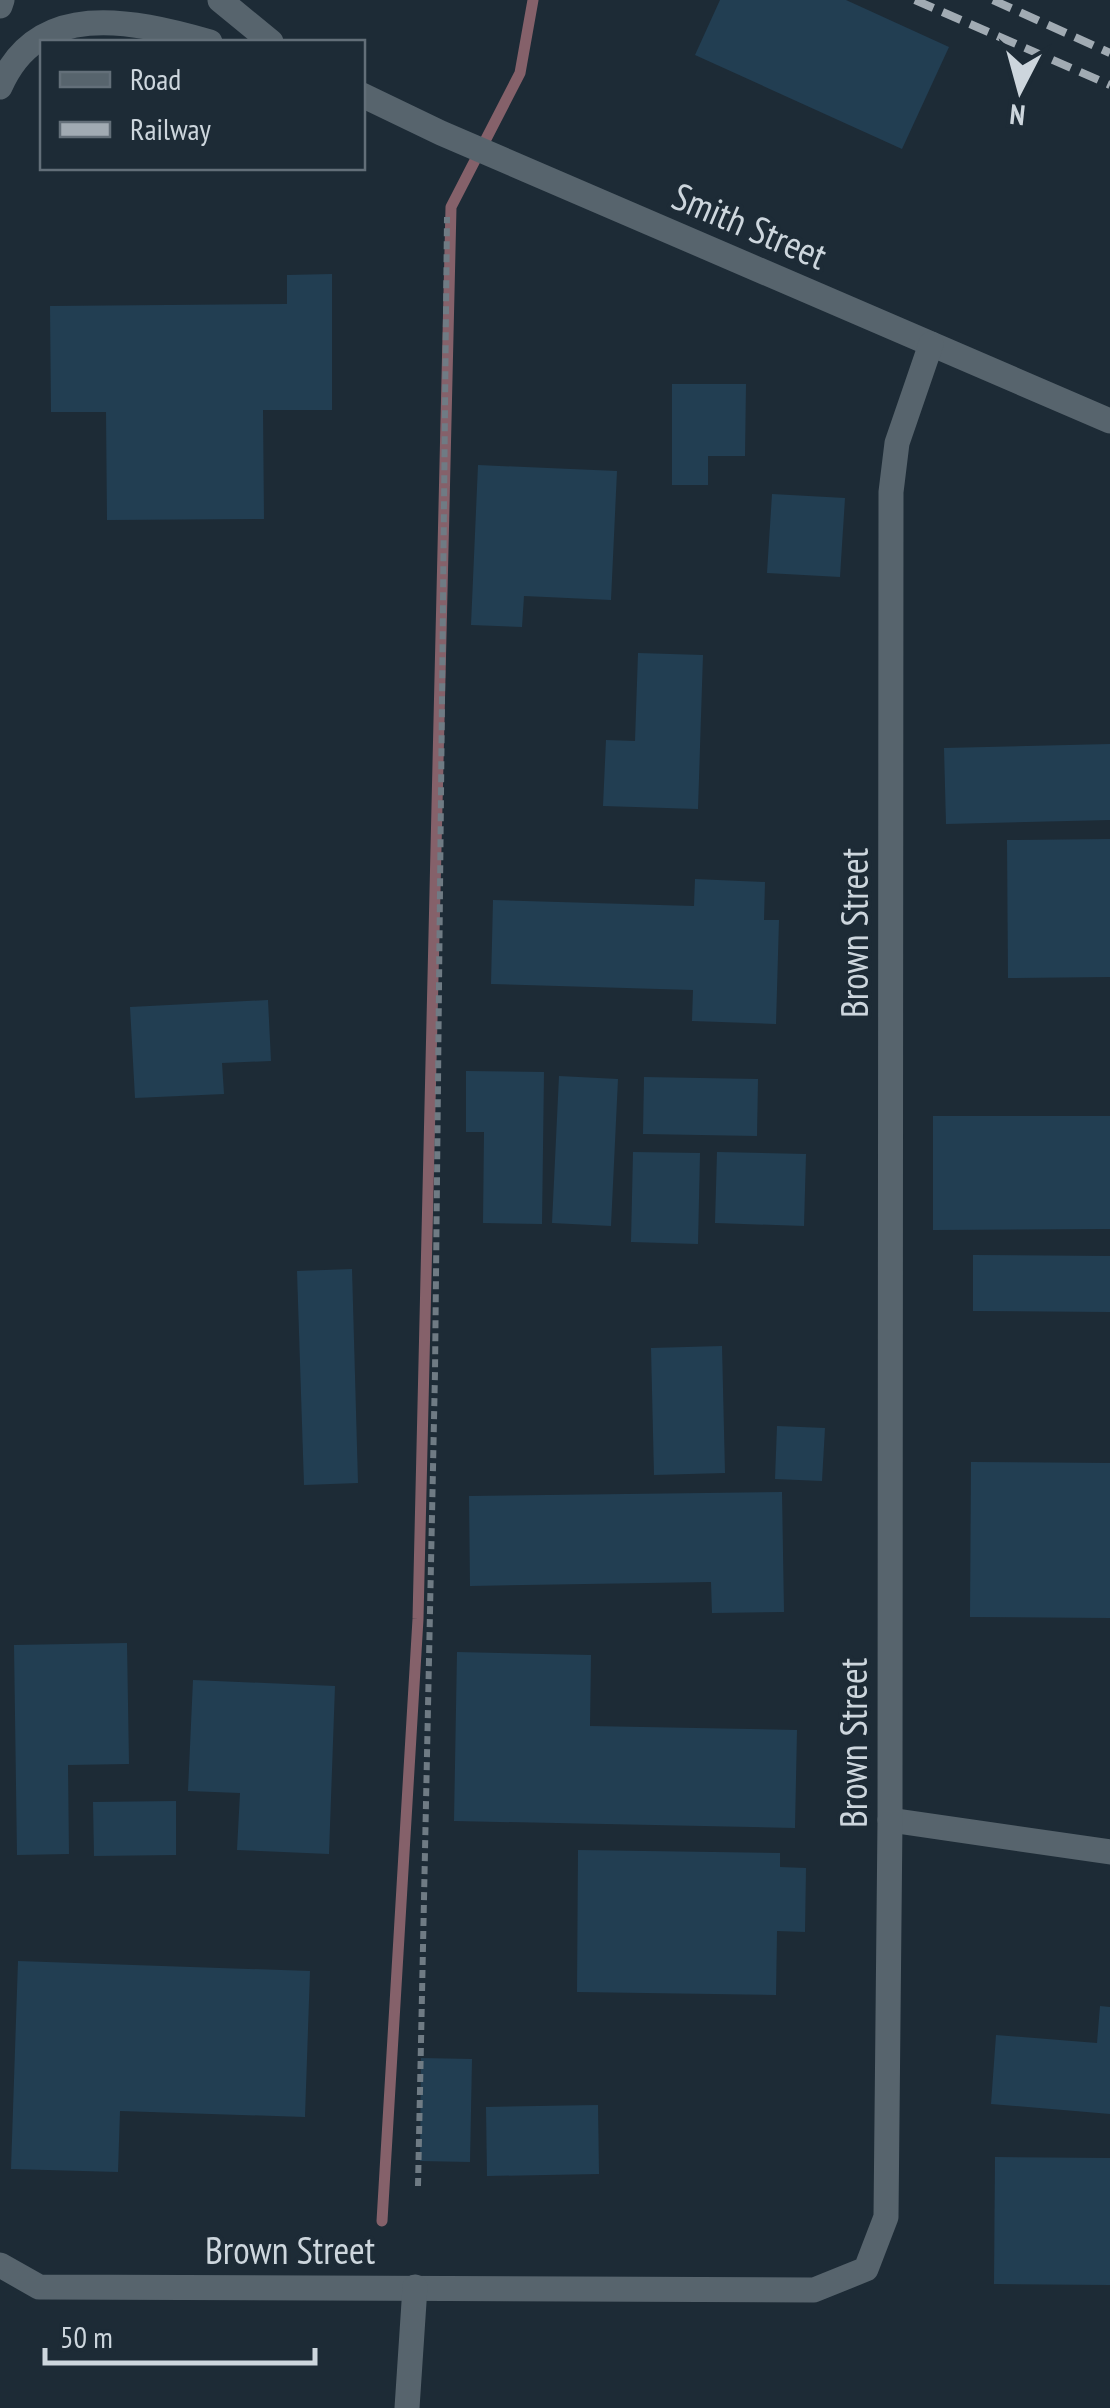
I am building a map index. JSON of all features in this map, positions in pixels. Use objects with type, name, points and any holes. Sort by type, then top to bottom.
[{"type":"street","points":[[220,0],[269,40]]},
{"type":"street","points":[[0,87],[15,56],[30,37],[71,16],[92,13],[118,17],[203,40]]},
{"type":"street","name":"Smith Street","points":[[368,99],[441,134],[1110,421]]},
{"type":"street","name":"Brown Street","points":[[0,2265],[39,2286],[814,2290],[866,2269],[886,2216],[891,492],[897,443],[931,344]]},
{"type":"street","points":[[890,1820],[1110,1852]]},
{"type":"street","points":[[407,2408],[415,2287]]},
{"type":"path","points":[[418,2186],[435,1372],[448,217]]},
{"type":"building","points":[[720,0],[846,0],[949,47],[902,149],[695,55]]},
{"type":"building","points":[[332,274],[332,410],[263,410],[264,519],[107,520],[106,412],[51,412],[50,306],[287,304],[287,275]]},
{"type":"building","points":[[672,384],[746,384],[745,456],[708,456],[708,485],[672,485]]},
{"type":"building","points":[[478,465],[617,471],[611,600],[524,596],[522,627],[471,625]]},
{"type":"building","points":[[772,494],[845,498],[840,577],[767,573]]},
{"type":"building","points":[[638,653],[703,655],[698,809],[603,806],[606,740],[635,741]]},
{"type":"building","points":[[1110,744],[1110,820],[946,824],[944,748]]},
{"type":"building","points":[[1110,839],[1110,977],[1008,978],[1007,840]]},
{"type":"building","points":[[695,879],[765,882],[764,920],[779,920],[776,1024],[692,1021],[693,990],[491,984],[493,900],[694,906]]},
{"type":"building","points":[[268,1000],[271,1061],[222,1063],[224,1094],[135,1098],[130,1007]]},
{"type":"building","points":[[466,1071],[544,1072],[542,1224],[483,1223],[484,1132],[466,1132]]},
{"type":"building","points":[[559,1076],[618,1079],[611,1226],[552,1223]]},
{"type":"building","points":[[644,1077],[758,1079],[757,1136],[643,1134]]},
{"type":"building","points":[[933,1116],[1110,1116],[1110,1229],[933,1230]]},
{"type":"building","points":[[633,1152],[700,1153],[698,1244],[631,1242]]},
{"type":"building","points":[[717,1152],[806,1154],[804,1226],[715,1223]]},
{"type":"building","points":[[973,1255],[1110,1256],[1110,1312],[973,1311]]},
{"type":"building","points":[[352,1269],[358,1483],[304,1485],[297,1271]]},
{"type":"building","points":[[722,1346],[725,1473],[654,1475],[651,1348]]},
{"type":"building","points":[[777,1426],[825,1428],[822,1481],[775,1479]]},
{"type":"building","points":[[971,1462],[1110,1463],[1110,1618],[970,1617]]},
{"type":"building","points":[[782,1492],[784,1612],[712,1613],[711,1582],[470,1586],[469,1496]]},
{"type":"building","points":[[127,1643],[129,1764],[68,1765],[69,1854],[17,1855],[14,1645]]},
{"type":"building","points":[[457,1652],[591,1655],[590,1726],[797,1730],[795,1828],[454,1821]]},
{"type":"building","points":[[193,1680],[335,1686],[329,1854],[237,1850],[240,1793],[188,1791]]},
{"type":"building","points":[[176,1801],[176,1855],[94,1856],[93,1802]]},
{"type":"building","points":[[578,1850],[780,1853],[780,1867],[806,1868],[805,1932],[777,1931],[776,1995],[577,1992]]},
{"type":"building","points":[[18,1961],[310,1971],[305,2117],[120,2111],[118,2172],[11,2169]]},
{"type":"building","points":[[1100,2006],[1110,2007],[1110,2114],[991,2104],[996,2035],[1097,2043]]},
{"type":"building","points":[[421,2058],[472,2059],[470,2162],[420,2161]]},
{"type":"building","points":[[598,2105],[599,2174],[487,2176],[486,2107]]},
{"type":"building","points":[[995,2157],[1110,2158],[1110,2285],[994,2284]]},
{"type":"waterway","points":[[382,2221],[418,1619],[451,207],[520,73],[533,0]]},
{"type":"railway","points":[[915,0],[1110,85]]},
{"type":"railway","points":[[993,0],[1110,53]]}]
